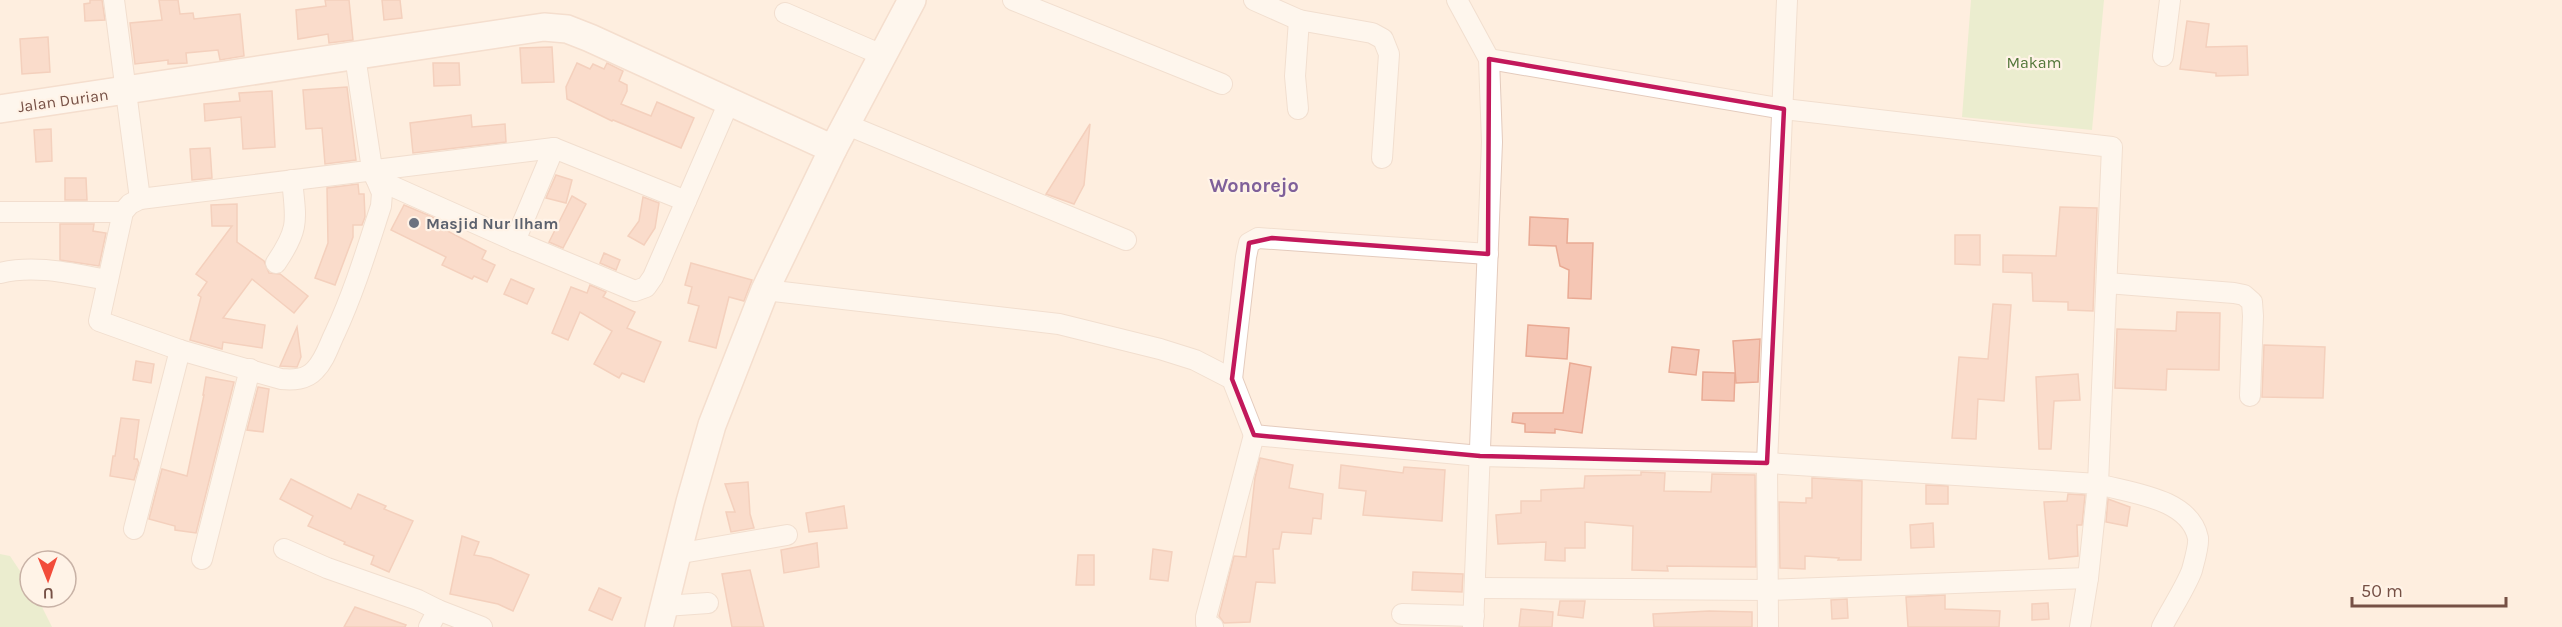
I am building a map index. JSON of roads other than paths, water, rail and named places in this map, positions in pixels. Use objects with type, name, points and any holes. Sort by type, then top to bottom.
[{"type":"street","points":[[114,0],[140,199]]},
{"type":"street","points":[[708,603],[662,617],[676,554],[712,425],[765,290],[845,124],[912,0]]},
{"type":"street","points":[[1013,0],[1222,84]]},
{"type":"street","points":[[1254,0],[1299,20],[1372,33],[1383,39],[1389,54],[1382,158]]},
{"type":"street","points":[[1402,614],[1473,621],[1476,588],[1492,142],[1490,59],[1457,0]]},
{"type":"street","points":[[1768,627],[1767,463],[1787,0]]},
{"type":"street","points":[[2163,56],[2170,0]]},
{"type":"street","points":[[785,13],[882,55]]},
{"type":"street","points":[[1298,109],[1295,76],[1299,20]]},
{"type":"street","name":"Jalan Durian","points":[[0,109],[355,56],[518,29],[544,27],[567,29],[833,149]]},
{"type":"street","points":[[355,56],[374,174],[382,193],[381,207],[352,296],[315,371],[293,380],[180,350],[99,321],[123,212],[129,204],[140,199],[292,180],[374,174],[554,148],[686,201]]},
{"type":"street","points":[[1490,59],[1784,109],[2112,147],[2098,484],[2088,578],[2080,627]]},
{"type":"street","points":[[374,174],[515,241],[634,291],[646,287],[653,277],[729,102]]},
{"type":"street","points":[[845,124],[1126,240]]},
{"type":"street","points":[[515,241],[554,148]]},
{"type":"street","points":[[276,263],[295,230],[296,216],[292,180]]},
{"type":"street","points":[[0,212],[123,212]]},
{"type":"street","points":[[1213,627],[1206,623],[1206,617],[1254,435],[1232,379],[1249,243],[1258,238],[1488,254]]},
{"type":"street","points":[[0,273],[14,270],[46,270],[108,280]]},
{"type":"street","points":[[2107,283],[2188,288],[2244,295],[2252,302],[2253,316],[2250,396]]},
{"type":"street","points":[[765,290],[1059,324],[1195,360],[1232,379]]},
{"type":"street","points":[[134,529],[180,350]]},
{"type":"street","points":[[202,559],[249,369]]},
{"type":"street","points":[[1254,435],[1480,456],[1767,463],[2098,484],[2165,503],[2180,510],[2191,523],[2198,539],[2192,571],[2162,627]]},
{"type":"street","points":[[676,554],[787,535]]},
{"type":"street","points":[[284,549],[327,568],[418,600],[433,619],[482,627]]},
{"type":"street","points":[[1476,588],[1768,590],[2088,578]]},
{"type":"place","name":"Masjid Nur Ilham","points":[[414,223]]},
{"type":"district","name":"Wonorejo","points":[[1254,185]]},
{"type":"park label","name":"Makam","points":[[2034,62]]}]
